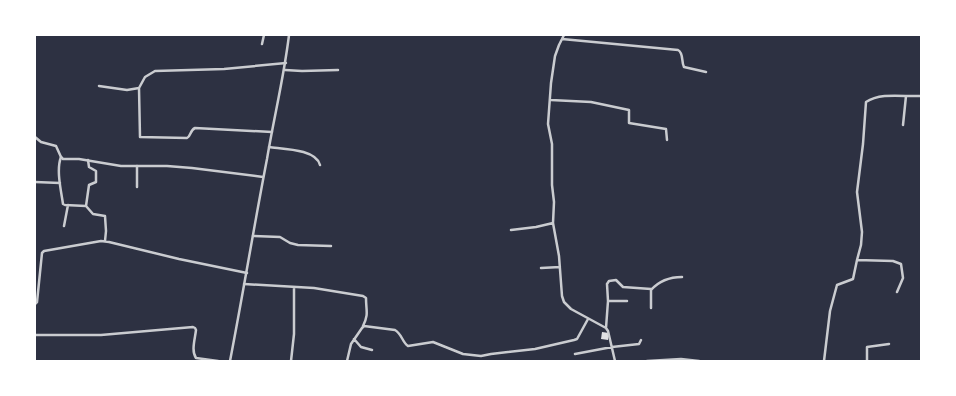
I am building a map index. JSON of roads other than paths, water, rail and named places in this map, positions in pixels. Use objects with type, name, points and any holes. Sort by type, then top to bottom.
[{"type":"street","points":[[262,44],[264,35]]},
{"type":"street","points":[[230,361],[263,177],[285,70],[289,35]]},
{"type":"street","points":[[564,35],[555,56],[548,124],[552,144],[554,223],[562,296],[564,302],[571,309],[606,328],[610,333],[614,361]]},
{"type":"street","points":[[562,39],[678,50],[682,54],[684,68],[706,72]]},
{"type":"street","points":[[272,132],[195,128],[187,138],[140,137],[139,88],[145,77],[155,71],[224,69],[286,63]]},
{"type":"street","points":[[285,70],[338,70]]},
{"type":"street","points":[[99,86],[128,90],[139,88]]},
{"type":"street","points":[[903,125],[906,96]]},
{"type":"street","points":[[824,361],[830,311],[837,285],[853,279],[861,245],[862,232],[857,192],[866,102],[871,98],[879,97],[921,96]]},
{"type":"street","points":[[551,100],[590,102],[629,110],[629,123],[666,129],[667,140]]},
{"type":"street","points":[[35,137],[41,142],[58,147],[61,157],[59,162],[63,204],[86,206],[93,214],[105,216],[105,242]]},
{"type":"street","points":[[269,148],[295,150],[308,154],[318,159],[320,165]]},
{"type":"street","points":[[61,157],[64,159],[88,160],[121,166],[192,168],[263,177]]},
{"type":"street","points":[[86,206],[89,185],[95,183],[97,173],[96,170],[88,166],[88,160]]},
{"type":"street","points":[[137,188],[138,166]]},
{"type":"street","points":[[35,182],[60,183]]},
{"type":"street","points":[[64,226],[68,205]]},
{"type":"street","points":[[511,230],[554,223]]},
{"type":"street","points":[[253,236],[280,237],[298,245],[331,246]]},
{"type":"street","points":[[35,304],[37,302],[42,254],[44,251],[105,242],[247,273]]},
{"type":"street","points":[[856,260],[893,261],[901,264],[903,278],[897,292]]},
{"type":"street","points":[[541,268],[560,267]]},
{"type":"street","points":[[651,308],[652,290],[657,284],[670,278],[682,277]]},
{"type":"street","points":[[606,328],[607,284],[609,281],[616,280],[623,287],[652,290]]},
{"type":"street","points":[[244,284],[324,290],[366,298],[367,317],[362,328],[354,338],[347,361]]},
{"type":"street","points":[[291,361],[294,334],[294,288]]},
{"type":"street","points":[[608,301],[627,301]]},
{"type":"street","points":[[362,328],[370,326],[396,330],[408,346],[433,342],[463,354],[480,356],[535,349],[577,339],[588,319]]},
{"type":"street","points":[[35,335],[101,335],[193,327],[196,330],[194,356],[196,358],[218,361]]},
{"type":"street","points":[[354,338],[361,347],[372,350]]},
{"type":"street","points":[[574,354],[639,344],[641,340]]},
{"type":"street","points":[[867,361],[866,348],[889,344]]},
{"type":"street","points":[[646,361],[681,359],[699,361]]}]
